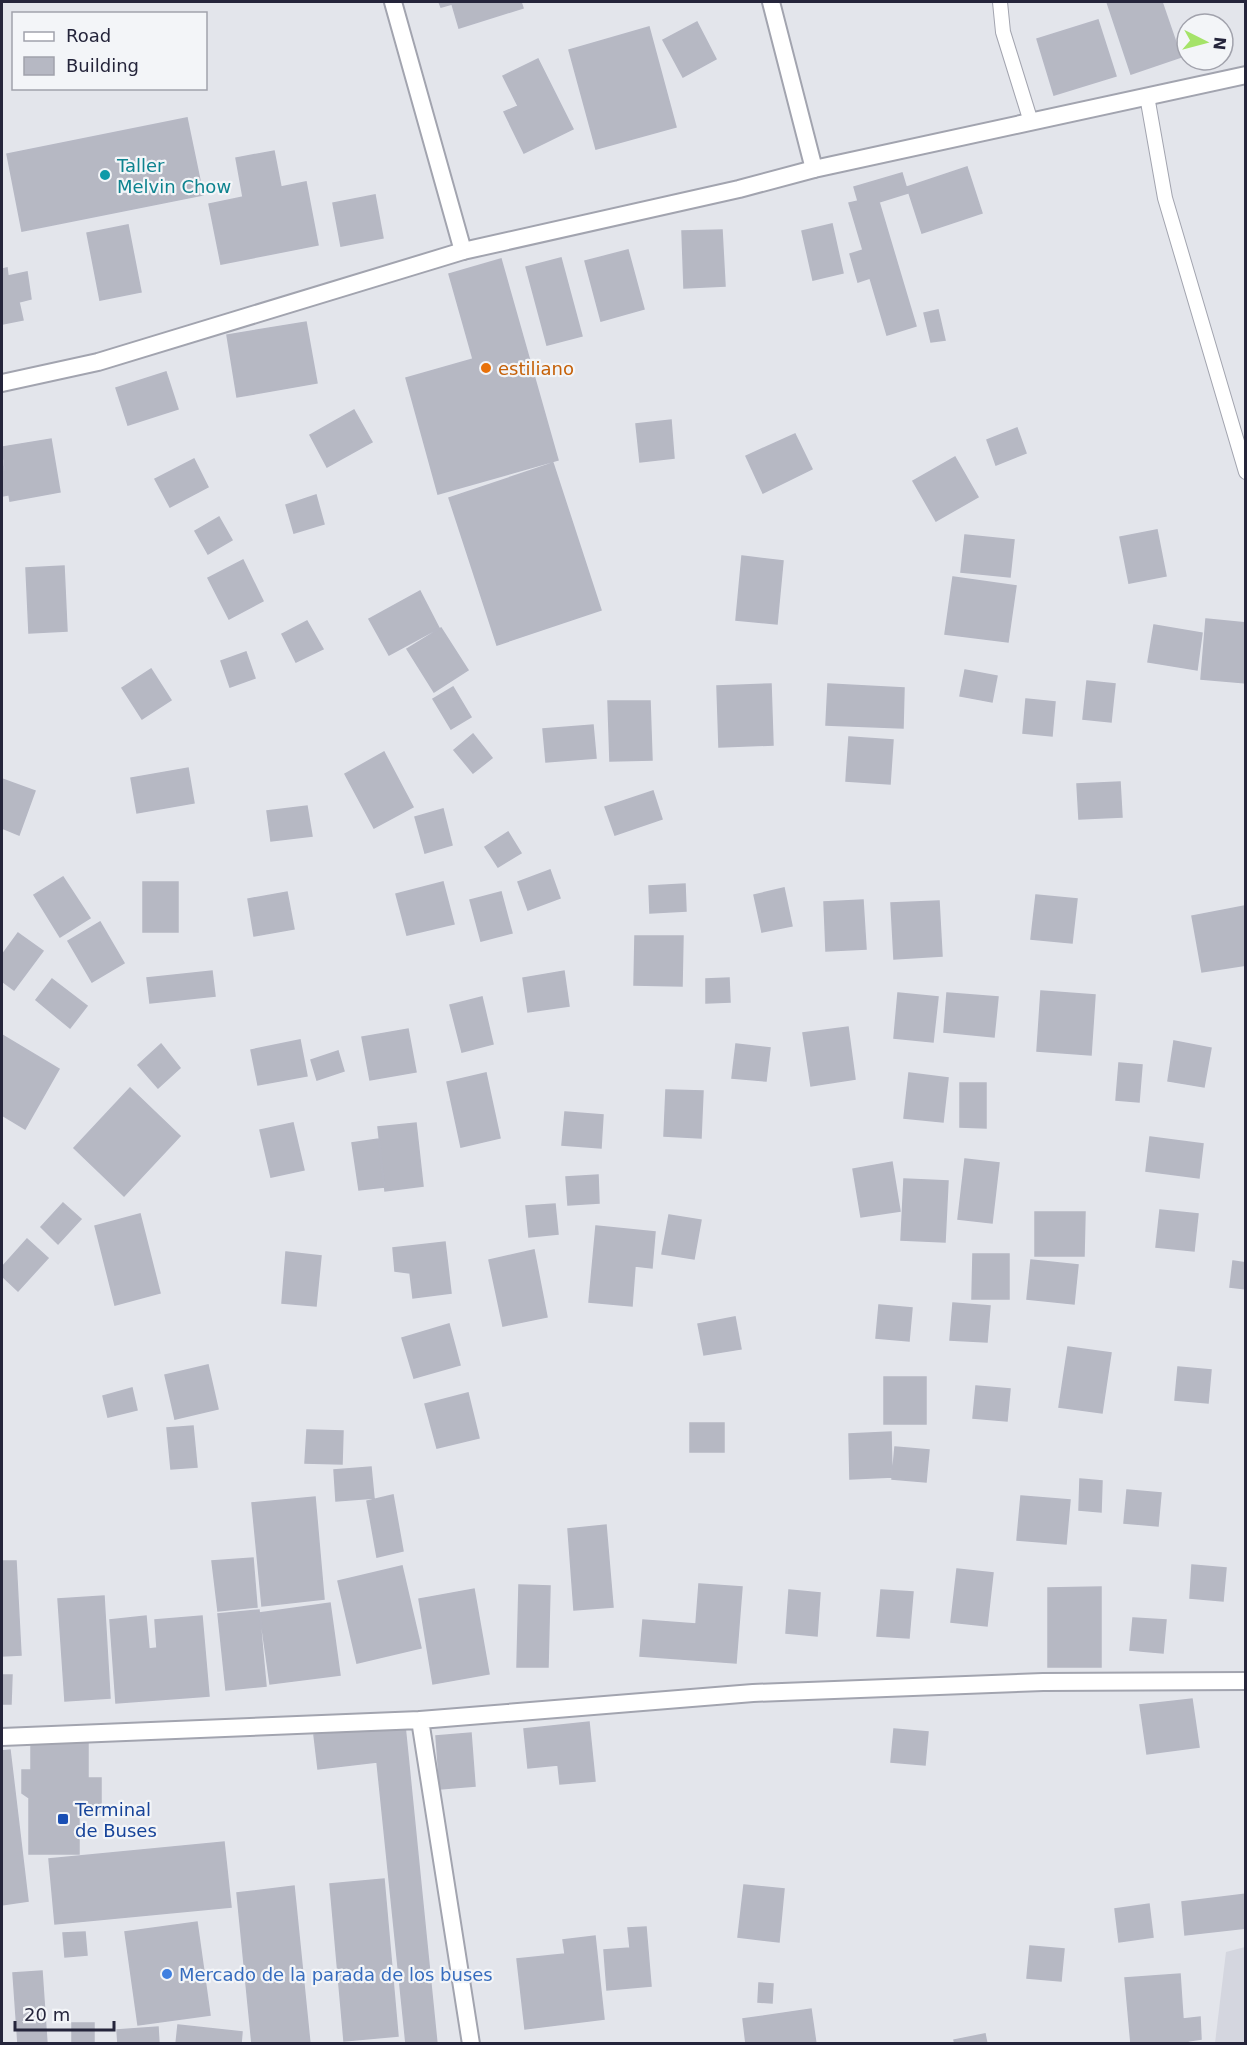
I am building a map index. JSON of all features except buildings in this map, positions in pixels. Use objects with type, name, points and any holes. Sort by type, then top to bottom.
[{"type":"street","points":[[393,2],[463,251]]},
{"type":"street","points":[[771,2],[814,169]]},
{"type":"street","points":[[2,383],[98,362],[463,251],[814,169],[1245,75]]},
{"type":"street","points":[[2,1737],[420,1719],[753,1693],[1043,1682],[1245,1681]]},
{"type":"street","points":[[420,1719],[471,2043]]},
{"type":"lane","points":[[1000,2],[1003,32],[1031,122]]},
{"type":"lane","points":[[1147,96],[1165,198],[1245,472]]},
{"type":"shaded area","points":[[1245,1947],[1245,2043],[1215,2043],[1226,1952]]},
{"type":"place","name":"Taller Melvin Chow","points":[[105,175]]},
{"type":"place","name":"estiliano","points":[[486,368]]},
{"type":"place","name":"Terminal de Buses","points":[[63,1819]]},
{"type":"place","name":"Mercado de la parada de los buses","points":[[167,1974]]}]
